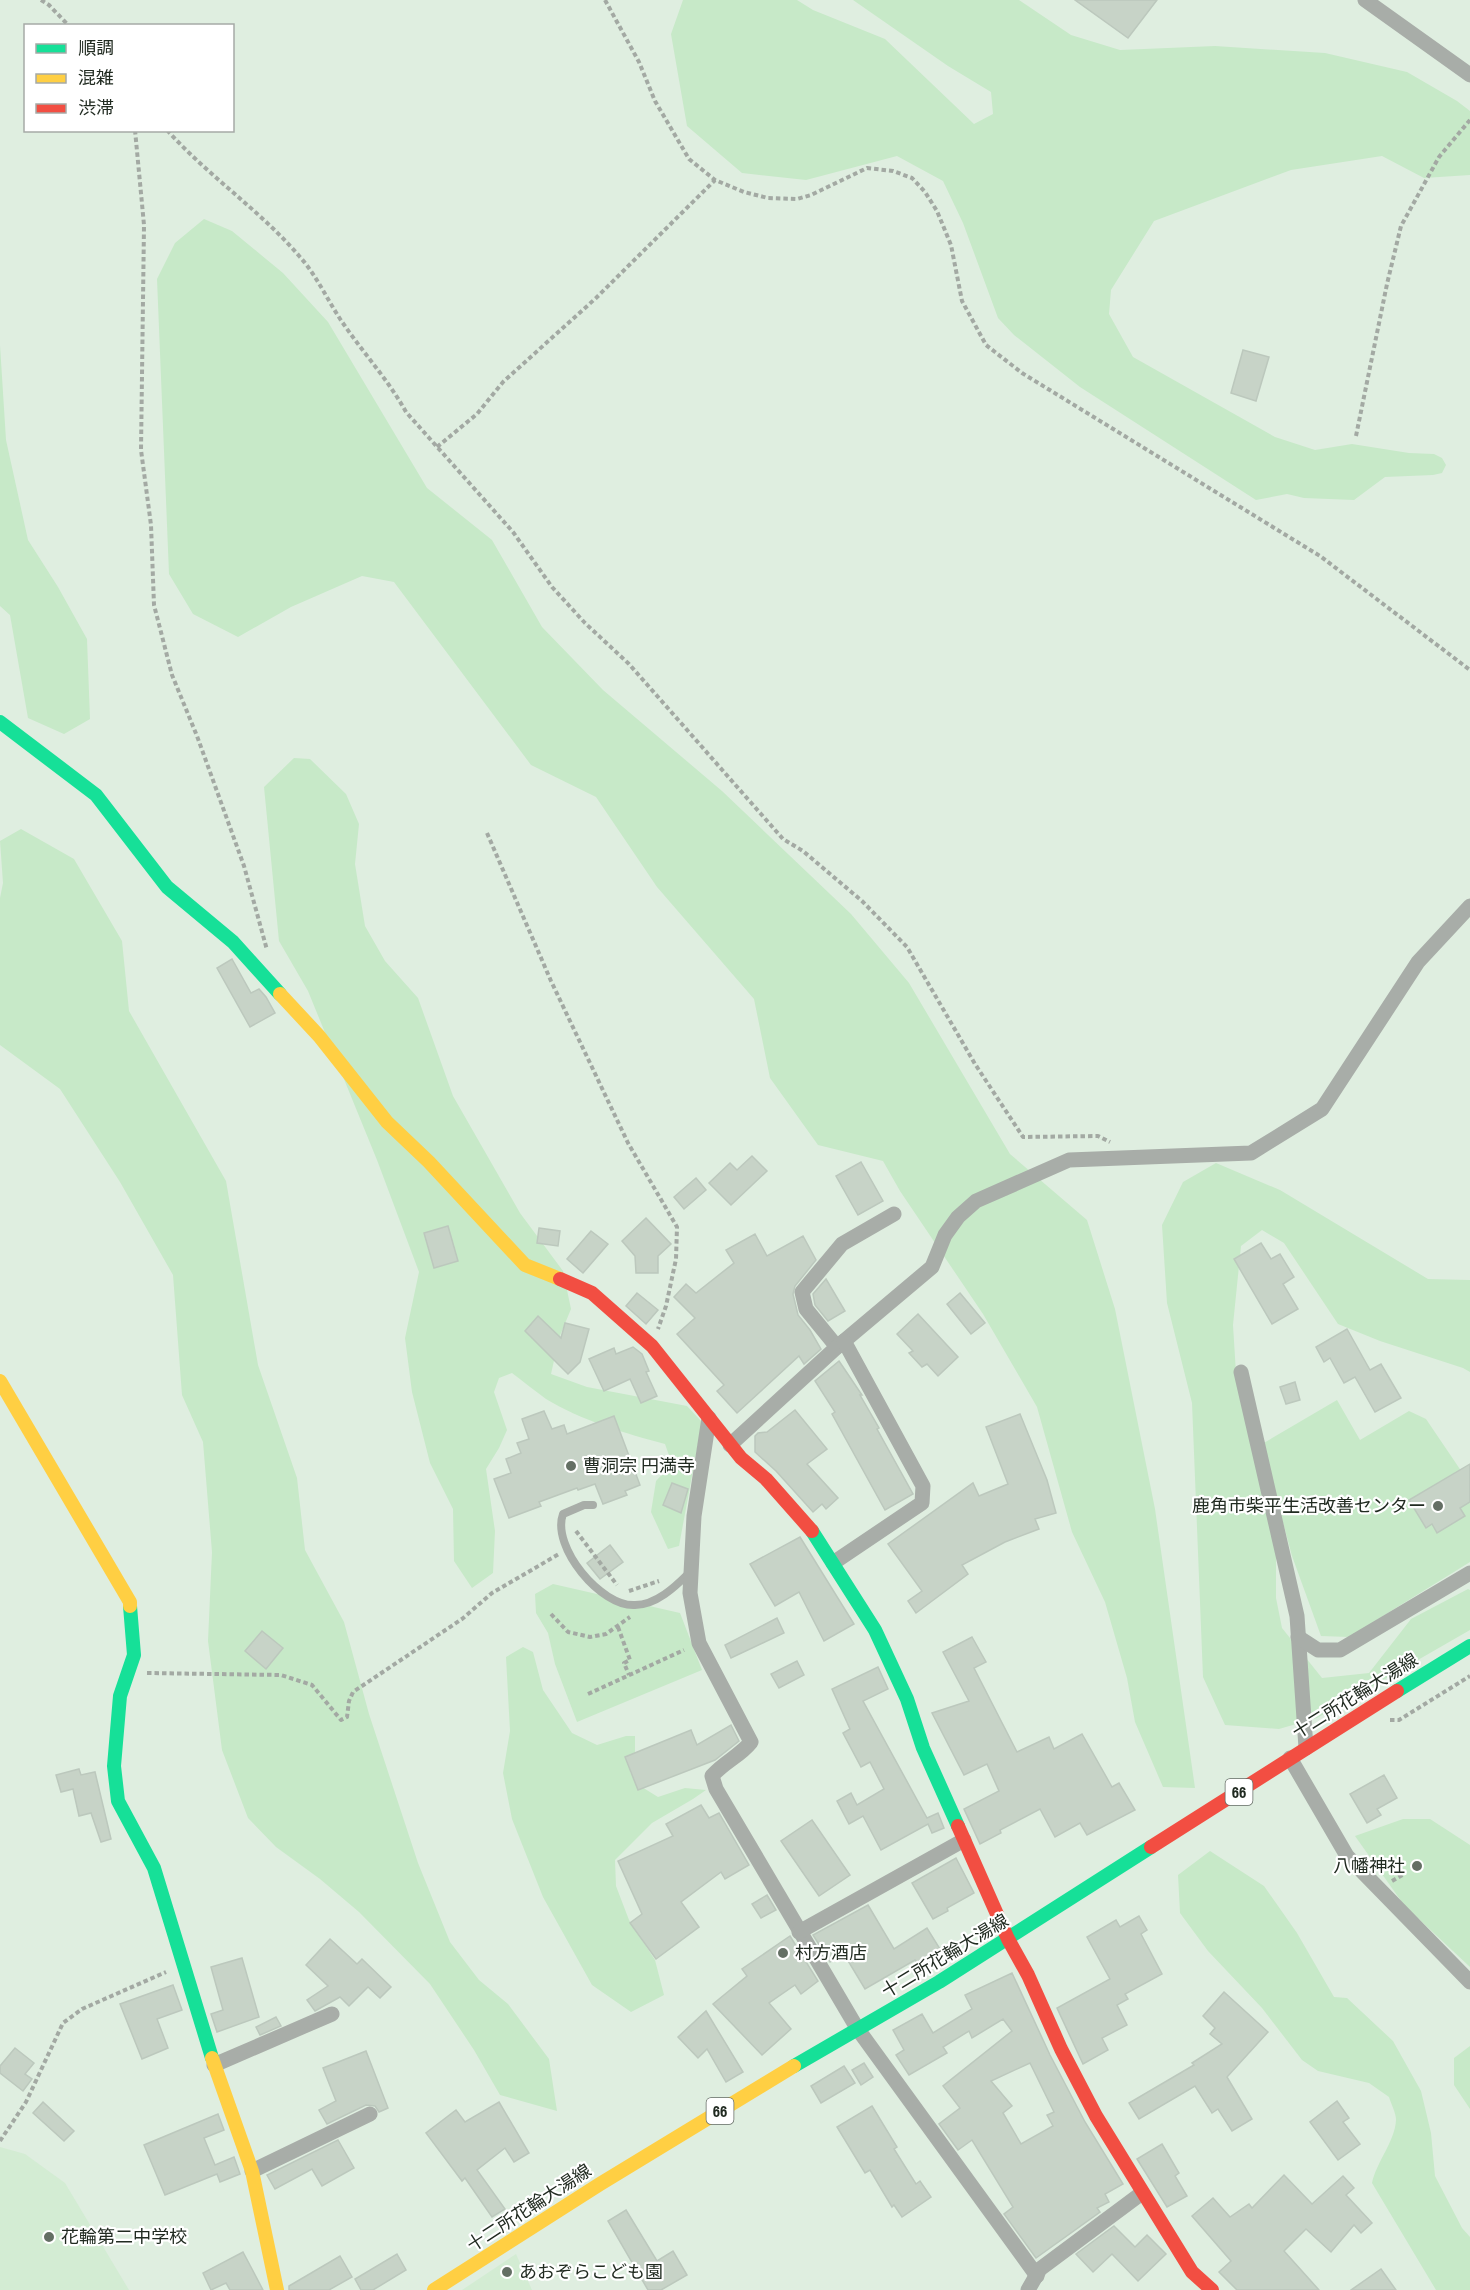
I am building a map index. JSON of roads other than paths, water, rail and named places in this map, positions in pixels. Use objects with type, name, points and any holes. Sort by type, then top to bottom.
[{"type":"street","points":[[1365,0],[1470,75]]},
{"type":"street","points":[[0,722],[96,795],[167,887],[233,942],[319,1036],[387,1122],[429,1162],[525,1264],[592,1293],[652,1346],[741,1458],[766,1479],[814,1533],[875,1630],[907,1699],[923,1748],[1008,1939],[1096,2116],[1192,2272],[1212,2290]]},
{"type":"street","points":[[730,1445],[841,1344],[932,1267],[945,1235],[958,1216],[976,1200],[1069,1160],[1251,1153],[1322,1109],[1418,962],[1470,906]]},
{"type":"street","points":[[833,1563],[922,1503],[923,1486],[841,1344],[806,1309],[802,1292],[842,1244],[894,1214]]},
{"type":"street","points":[[1242,1372],[1297,1616],[1306,1748]]},
{"type":"street","points":[[0,1381],[130,1602],[134,1655],[120,1696],[114,1766],[118,1801],[154,1868],[214,2065],[252,2171],[277,2290]]},
{"type":"street","points":[[709,1418],[694,1516],[690,1593],[699,1643],[751,1742],[746,1749],[722,1765],[712,1776],[716,1789],[857,2028],[1036,2276]]},
{"type":"street","points":[[1298,1637],[1318,1650],[1340,1650],[1470,1573]]},
{"type":"street","name":"十二所花輪大湯線","points":[[434,2290],[600,2184],[857,2028],[939,1982],[1470,1646]]},
{"type":"street","points":[[1290,1758],[1347,1856],[1470,1982]]},
{"type":"street","points":[[799,1932],[964,1840]]},
{"type":"street","points":[[214,2065],[332,2014]]},
{"type":"street","points":[[252,2171],[370,2114]]},
{"type":"street","points":[[1028,2290],[1040,2269],[1142,2193]]},
{"type":"lane","points":[[593,1505],[584,1505],[563,1514],[559,1524],[567,1549],[585,1577],[622,1605],[652,1603],[691,1571]]},
{"type":"place","name":"曹洞宗 円満寺","points":[[571,1466]]},
{"type":"place","name":"鹿角市柴平生活改善センター","points":[[1438,1506]]},
{"type":"place","name":"八幡神社","points":[[1417,1866]]},
{"type":"place","name":"村方酒店","points":[[783,1953]]},
{"type":"place","name":"花輪第二中学校","points":[[49,2237]]},
{"type":"place","name":"あおぞらこども園","points":[[507,2272]]}]
